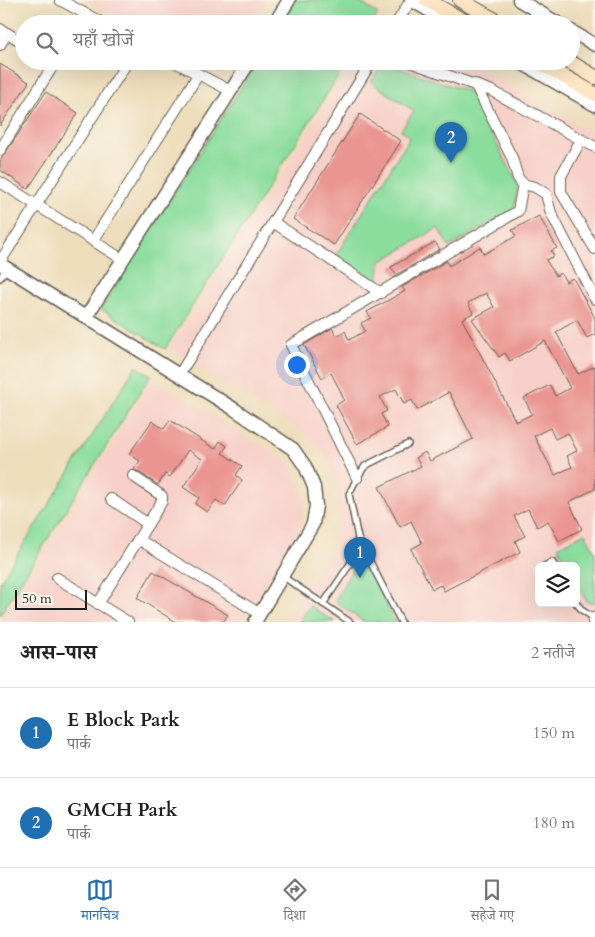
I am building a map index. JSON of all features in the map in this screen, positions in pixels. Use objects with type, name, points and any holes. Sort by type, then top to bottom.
[{"type":"main road","points":[[427,0],[453,15]]},
{"type":"main road","points":[[460,0],[486,15]]},
{"type":"main road","points":[[580,68],[595,77]]},
{"type":"main road","points":[[553,70],[595,94]]},
{"type":"street","points":[[60,0],[80,15]]},
{"type":"street","points":[[280,15],[289,0]]},
{"type":"street","points":[[402,15],[411,0],[437,15]]},
{"type":"street","points":[[519,0],[544,15]]},
{"type":"street","points":[[0,45],[4,31],[15,38]]},
{"type":"street","points":[[580,36],[595,45]]},
{"type":"street","points":[[0,150],[50,70]]},
{"type":"street","points":[[122,70],[36,205],[2,268],[86,317],[179,375],[293,450],[305,466],[314,487],[316,506],[313,524],[258,618],[138,540]]},
{"type":"street","points":[[189,70],[231,91]]},
{"type":"street","points":[[86,317],[244,70]]},
{"type":"street","points":[[179,375],[366,70]]},
{"type":"street","points":[[434,70],[492,90],[595,147]]},
{"type":"street","points":[[534,70],[595,105]]},
{"type":"street","points":[[93,241],[198,75]]},
{"type":"street","points":[[356,478],[291,345],[518,212],[522,184],[518,178],[512,158],[475,84]]},
{"type":"street","points":[[581,140],[561,176],[561,192],[595,249]]},
{"type":"street","points":[[0,182],[122,259]]},
{"type":"street","points":[[522,184],[535,186],[546,194],[551,213],[595,300]]},
{"type":"street","points":[[273,222],[381,293]]},
{"type":"street","points":[[98,604],[162,501],[162,496],[133,476]]},
{"type":"street","points":[[111,499],[148,524]]},
{"type":"street","points":[[57,578],[121,620]]},
{"type":"street","points":[[593,622],[595,618]]},
{"type":"lane","points":[[402,622],[358,538],[349,494],[356,478],[366,466],[408,444]]},
{"type":"lane","points":[[323,604],[352,561],[358,538]]},
{"type":"lane","points":[[282,576],[350,622]]},
{"type":"lane","points":[[579,607],[583,612],[595,618]]},
{"type":"shaded area","points":[[86,0],[267,0],[258,15],[114,15]]},
{"type":"shaded area","points":[[348,70],[483,70],[595,135],[595,622],[284,622],[333,546],[339,513],[337,486],[327,458],[305,434],[169,348]]},
{"type":"shaded area","points":[[152,378],[288,462],[300,484],[305,503],[299,529],[242,622],[0,622]]},
{"type":"green space","points":[[296,0],[356,0],[378,14],[377,15],[287,15]]},
{"type":"green space","points":[[252,70],[342,70],[165,349],[101,309]]},
{"type":"green space","points":[[379,70],[405,70],[470,92],[518,185],[514,210],[449,247],[438,228],[380,262],[379,282],[336,255],[408,141],[409,136],[401,130],[414,111],[371,82]]},
{"type":"green space","points":[[136,366],[151,375],[0,615],[0,582]]},
{"type":"green space","points":[[585,533],[595,552],[595,603],[587,602],[580,589],[580,562],[566,562],[558,547]]},
{"type":"green space","points":[[360,555],[396,622],[364,622],[335,601]]},
{"type":"green space","points":[[310,606],[335,622],[299,622]]},
{"type":"building","points":[[0,64],[29,82],[0,126]]},
{"type":"building","points":[[46,92],[78,113],[28,189],[0,170],[0,161]]},
{"type":"building","points":[[360,114],[401,141],[334,245],[293,219]]},
{"type":"building","points":[[539,216],[557,248],[551,251],[554,256],[546,260],[556,276],[561,273],[566,282],[573,278],[595,318],[595,334],[587,338],[577,320],[556,332],[578,374],[595,366],[595,489],[569,502],[582,529],[559,541],[548,521],[537,527],[528,509],[514,516],[525,536],[515,541],[520,552],[444,591],[441,585],[432,589],[411,549],[422,543],[411,521],[400,527],[379,487],[421,466],[416,458],[425,452],[430,461],[473,439],[449,392],[417,410],[412,400],[404,404],[396,389],[380,397],[387,411],[381,414],[388,427],[357,444],[336,405],[344,400],[331,373],[322,378],[304,345],[332,328],[337,336],[345,331],[349,340],[365,331],[361,323],[371,318],[367,312],[405,291],[402,287],[447,261],[449,266],[480,247],[484,254],[516,236],[512,230]],"holes":[[[486,293],[494,307],[472,319],[499,357],[505,353],[510,361],[545,341],[570,388],[555,396],[550,385],[524,398],[532,414],[516,422],[462,319],[473,313],[468,303]],[[550,428],[555,439],[568,433],[577,451],[567,456],[572,467],[555,475],[534,436]]]},
{"type":"building","points":[[435,242],[440,249],[396,275],[391,267]]},
{"type":"building","points":[[170,420],[215,449],[220,441],[227,446],[222,453],[242,466],[236,475],[242,480],[225,506],[216,500],[207,512],[195,504],[199,498],[183,487],[202,459],[188,450],[170,477],[165,474],[158,485],[134,469],[140,461],[129,454],[152,421],[164,429]]},
{"type":"building","points":[[153,571],[228,615],[223,622],[176,622],[137,598]]},
{"type":"place","name":"GMCH Park","points":[[451,163]]},
{"type":"place","name":"E Block Park","points":[[360,578]]}]
